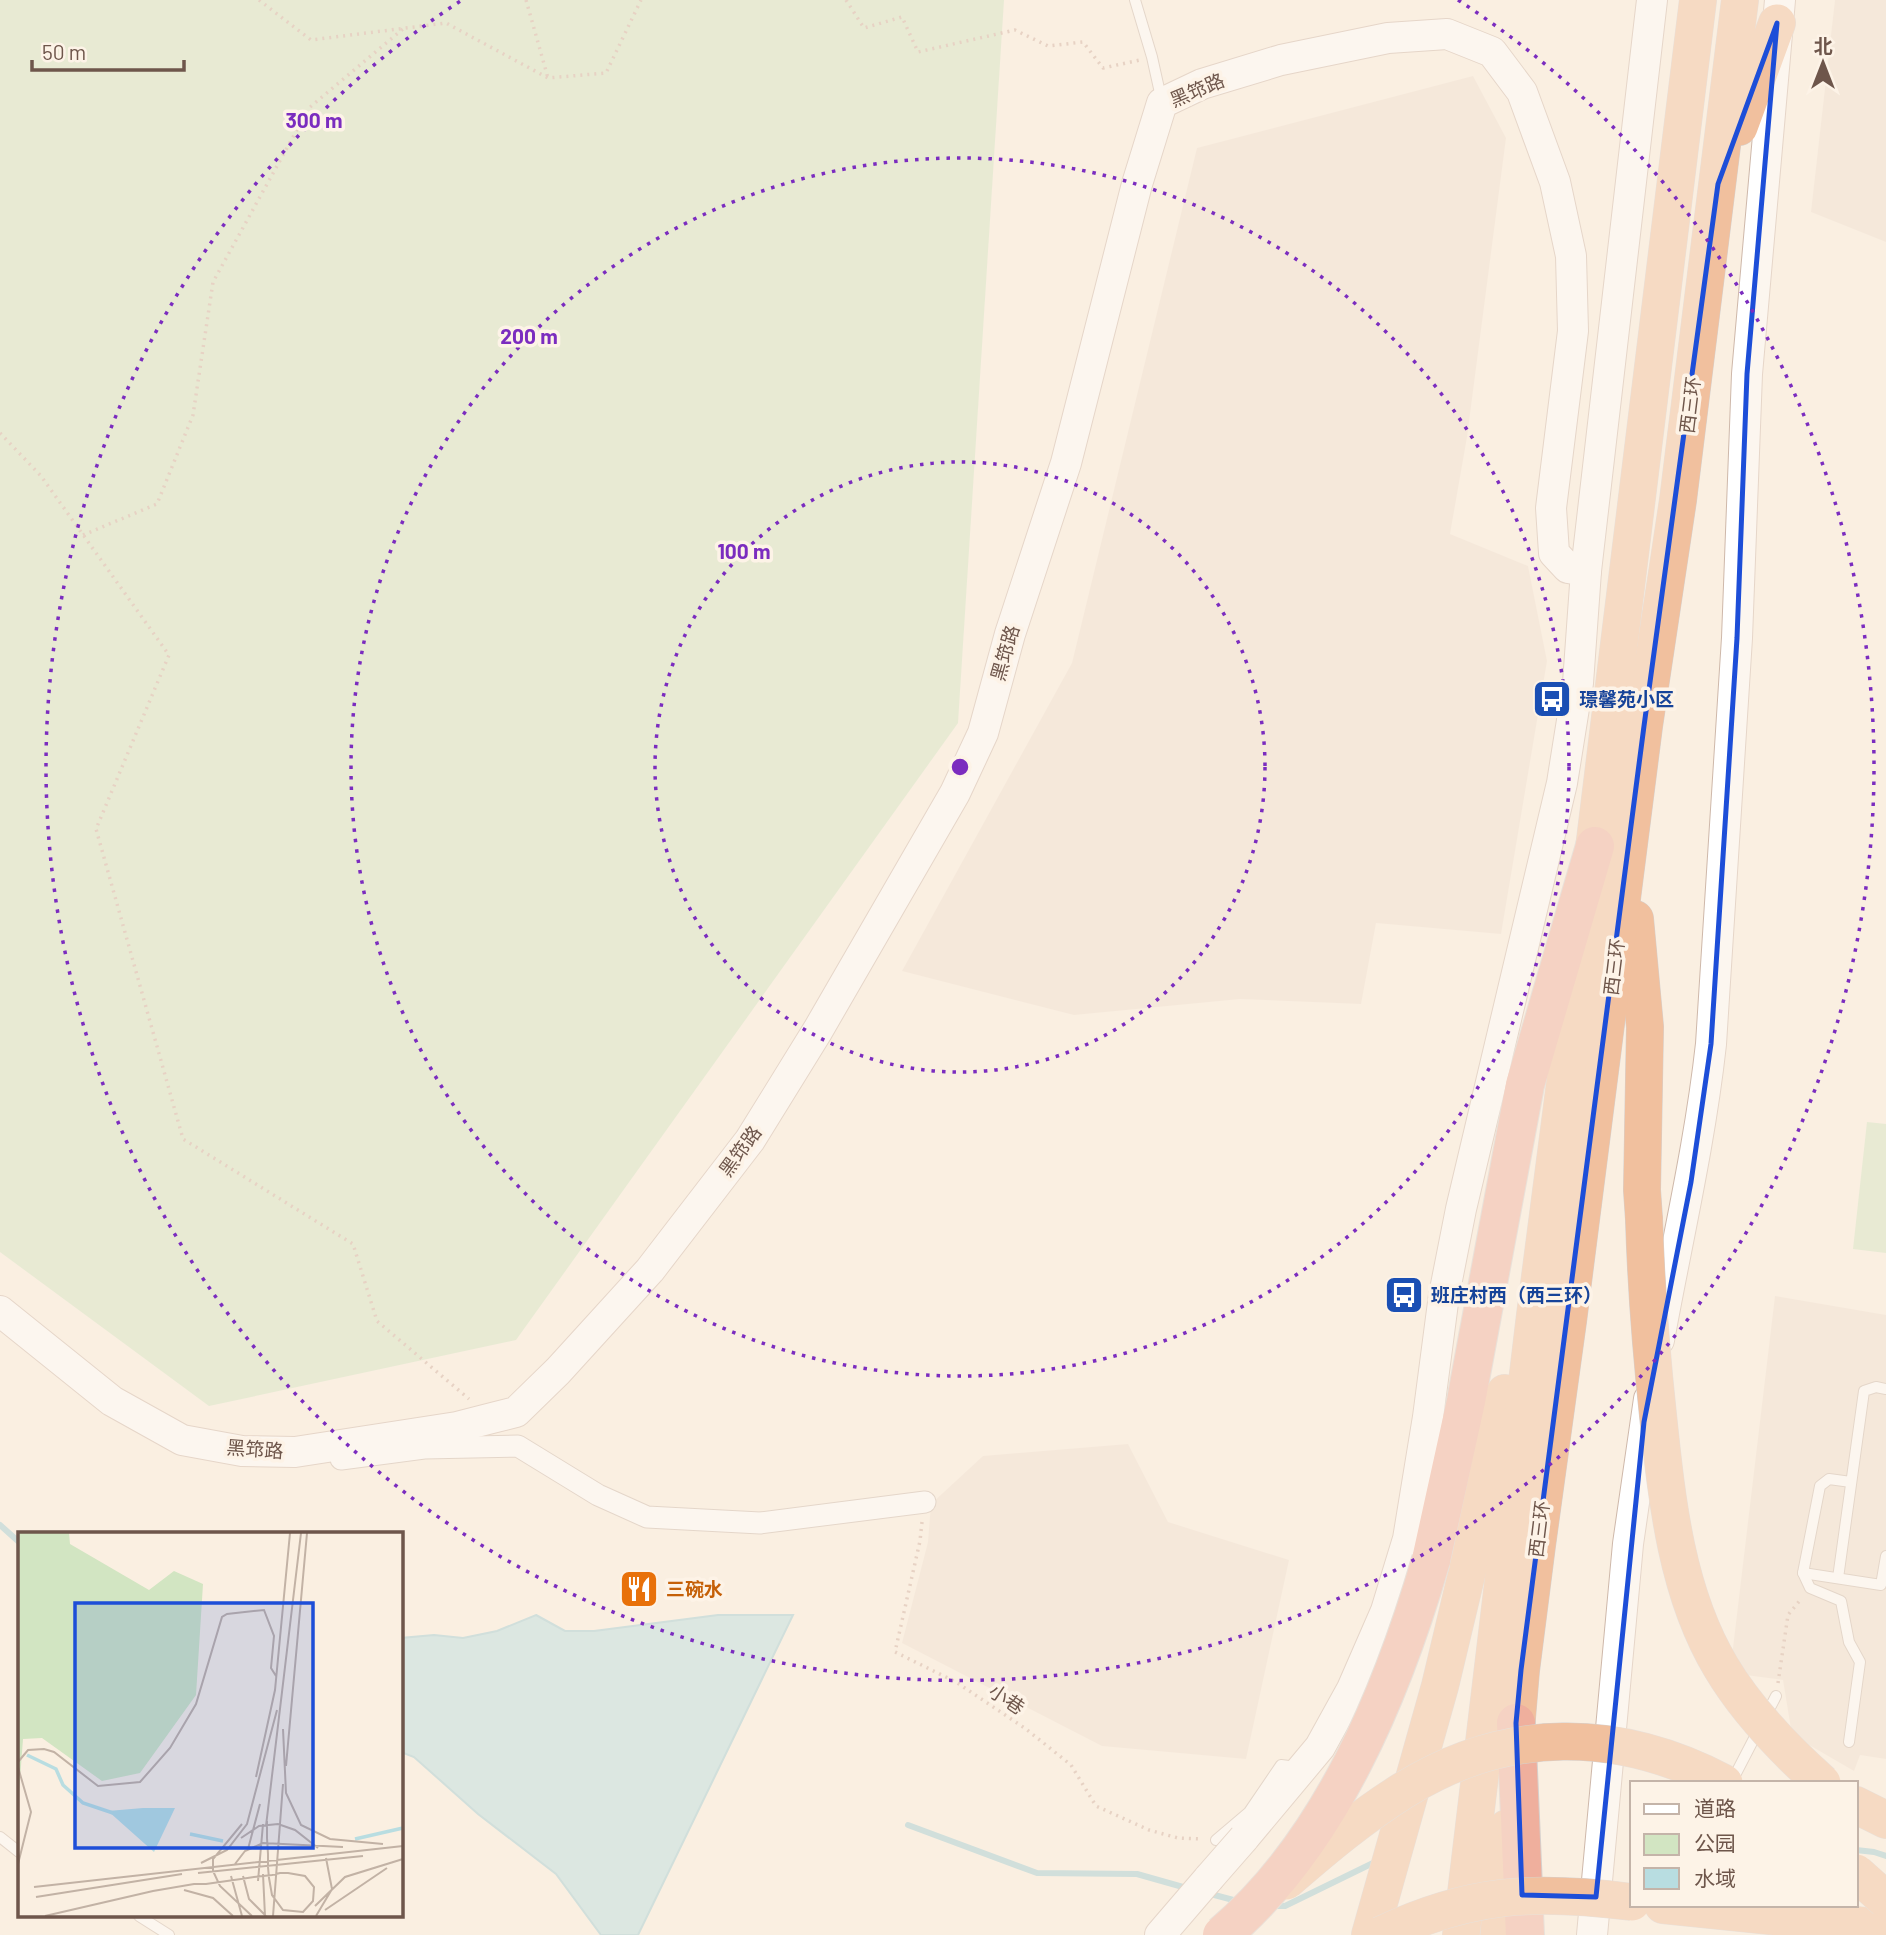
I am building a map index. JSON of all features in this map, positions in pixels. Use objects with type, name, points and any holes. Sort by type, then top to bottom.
[{"type":"highway","name":"西三环","points":[[1499,1935],[1516,1723],[1568,1321],[1612,849],[1698,0]]},
{"type":"highway","name":"西三环","points":[[1461,1935],[1548,1215],[1612,849],[1644,726],[1678,500],[1740,0]]},
{"type":"highway","points":[[1718,184],[1779,11]]},
{"type":"highway","points":[[1612,849],[1645,1027],[1642,1190],[1647,1306],[1668,1502],[1681,1564],[1698,1620],[1721,1667],[1749,1708],[1786,1750],[1820,1781]]},
{"type":"highway","points":[[1233,1926],[1277,1880],[1323,1816],[1363,1745],[1413,1620],[1431,1560],[1466,1401],[1525,1085],[1612,849]]},
{"type":"highway","points":[[1370,1935],[1440,1686],[1471,1556],[1494,1440],[1548,1215]]},
{"type":"highway","points":[[1516,1723],[1524,1935]]},
{"type":"highway","points":[[1233,1926],[1333,1840],[1406,1788],[1458,1763],[1505,1748],[1581,1741],[1635,1748],[1658,1754],[1719,1781]]},
{"type":"highway","points":[[1858,1806],[1886,1821]]},
{"type":"highway","points":[[1858,1875],[1886,1900]]},
{"type":"highway","points":[[1381,1935],[1414,1919],[1451,1907],[1490,1899],[1535,1894],[1575,1895],[1630,1902]]},
{"type":"highway","points":[[1682,1907],[1886,1928]]},
{"type":"main road","points":[[1165,1930],[1230,1839],[1304,1768],[1320,1747],[1352,1689],[1386,1611],[1408,1539],[1444,1295],[1461,1209],[1562,783],[1578,683],[1586,571],[1652,0]]},
{"type":"main road","points":[[1592,1935],[1627,1557],[1639,1463],[1672,1271],[1691,1182],[1711,1044],[1737,638],[1747,374],[1779,11]]},
{"type":"main road","name":"黑筇路","points":[[0,1311],[111,1401],[182,1440],[243,1451],[295,1452],[457,1427],[516,1412],[558,1371],[650,1270],[750,1140],[818,1030],[955,793],[983,733],[1010,634],[1066,463],[1137,184],[1162,103],[1202,84],[1281,60],[1388,38],[1447,34],[1492,52],[1522,92],[1555,182],[1571,256],[1573,331],[1551,508],[1554,553],[1568,568],[1586,571]]},
{"type":"street","points":[[314,1449],[334,1460],[424,1448],[518,1446],[598,1495],[647,1517],[760,1524],[925,1502]]},
{"type":"lane","points":[[1135,0],[1162,103]]},
{"type":"lane","points":[[1838,1578],[1864,1391],[1876,1387],[1886,1389]]},
{"type":"lane","points":[[1849,1742],[1860,1661],[1849,1642],[1841,1601],[1810,1588],[1803,1573],[1820,1486],[1829,1479],[1852,1482]]},
{"type":"lane","points":[[1803,1573],[1881,1585],[1886,1556]]},
{"type":"lane","points":[[1732,1781],[1776,1696]]},
{"type":"lane","points":[[0,1837],[18,1851]]},
{"type":"lane","points":[[142,1918],[169,1935]]},
{"type":"path","points":[[259,0],[311,40],[446,23],[548,78],[607,72],[641,0]]},
{"type":"path","points":[[526,0],[548,78]]},
{"type":"path","points":[[846,0],[864,28],[902,17],[918,52],[1015,30],[1048,46],[1083,42],[1103,68],[1152,57]]},
{"type":"path","points":[[83,535],[157,504],[193,415],[213,282],[309,108],[404,28]]},
{"type":"path","points":[[0,433],[41,475],[169,655],[96,829],[183,1139],[354,1244],[377,1321],[492,1418]]},
{"type":"path","name":"小巷","points":[[925,1502],[920,1541],[894,1652],[956,1682],[1026,1729],[1071,1765],[1096,1806],[1149,1830],[1178,1838],[1230,1839]]},
{"type":"path","points":[[1776,1696],[1788,1615],[1810,1588]]},
{"type":"highlighted area","points":[[1777,23],[1747,374],[1737,638],[1711,1044],[1691,1182],[1644,1422],[1596,1897],[1522,1895],[1516,1723],[1521,1670],[1644,726],[1718,184]]},
{"type":"shaded area","points":[[1835,0],[1886,0],[1886,242],[1811,212]]},
{"type":"shaded area","points":[[1473,76],[1506,138],[1467,437],[1450,534],[1528,566],[1547,661],[1501,934],[1376,923],[1361,1004],[1240,999],[1074,1015],[902,971],[1072,663],[1197,148]]},
{"type":"shaded area","points":[[1775,1296],[1886,1315],[1886,1759],[1860,1755],[1854,1771],[1792,1735],[1783,1680],[1730,1673]]},
{"type":"shaded area","points":[[1128,1444],[1168,1522],[1289,1560],[1246,1759],[1102,1746],[902,1643],[928,1542],[931,1504],[983,1456]]},
{"type":"green space","points":[[0,0],[1004,0],[958,723],[516,1340],[209,1406],[0,1252]]},
{"type":"green space","points":[[1867,1122],[1886,1124],[1886,1253],[1853,1249]]},
{"type":"water","name":"三碗水","points":[[536,1615],[565,1631],[594,1631],[718,1615],[793,1615],[638,1935],[601,1935],[556,1874],[478,1814],[414,1757],[402,1752],[402,1638],[434,1635],[463,1638],[497,1631]]},
{"type":"waterway","points":[[0,1525],[18,1541]]},
{"type":"waterway","points":[[908,1825],[1037,1873],[1137,1874],[1190,1889]]},
{"type":"waterway","points":[[1858,1850],[1886,1856]]},
{"type":"waterway","points":[[1272,1906],[1285,1906],[1373,1863]]},
{"type":"waterway","points":[[1207,1893],[1237,1901]]},
{"type":"place","name":"璟馨苑小区","points":[[1552,699]]},
{"type":"place","name":"班庄村西（西三环）","points":[[1404,1295]]},
{"type":"place","name":"三碗水","points":[[639,1589]]}]
